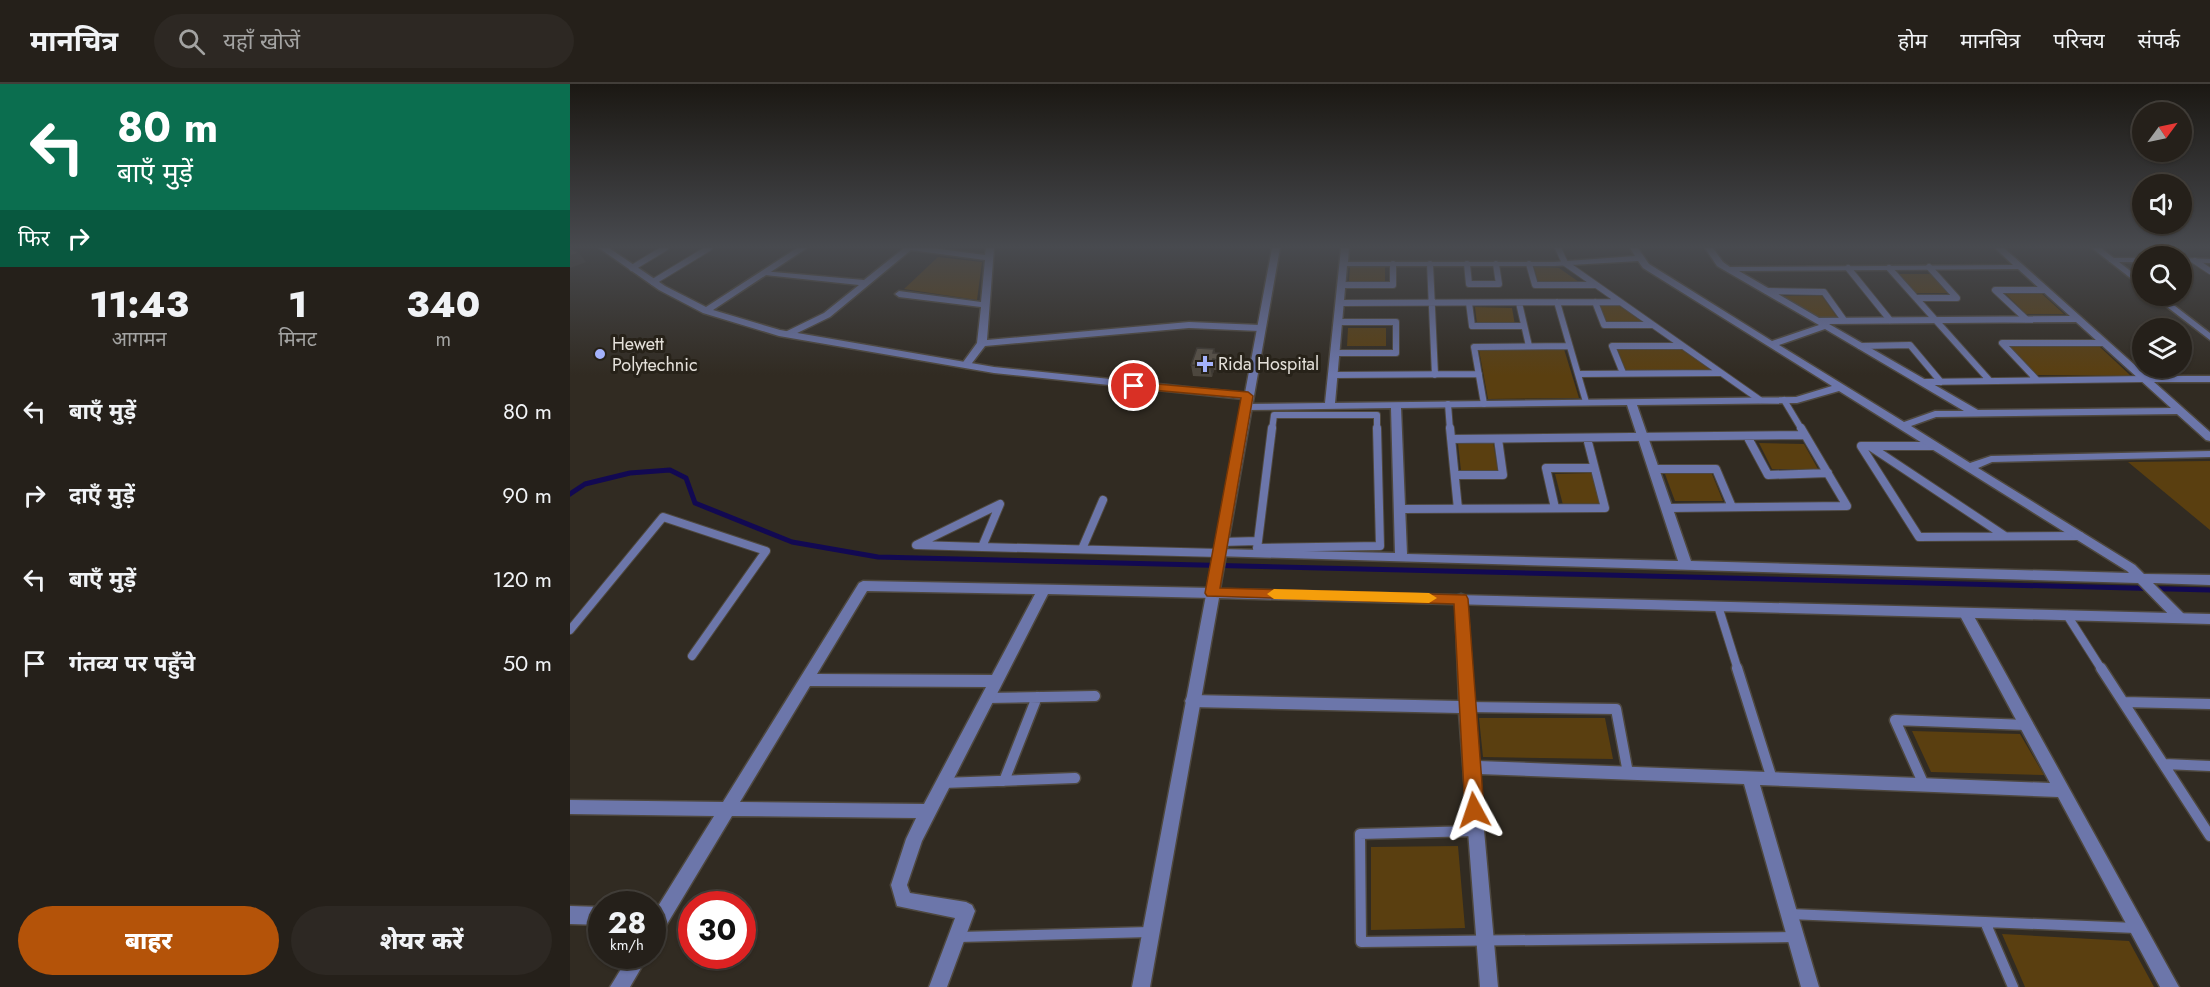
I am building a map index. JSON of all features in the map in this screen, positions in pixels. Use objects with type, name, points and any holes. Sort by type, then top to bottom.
[{"type":"street","points":[[668,290],[706,311],[788,334],[966,365],[1247,401],[1330,406],[1797,400],[1841,387]]},
{"type":"street","points":[[706,311],[738,290]]},
{"type":"street","points":[[788,334],[827,315],[857,290]]},
{"type":"street","points":[[966,365],[982,343],[985,290]]},
{"type":"street","points":[[1141,987],[1268,290]]},
{"type":"street","points":[[1330,406],[1341,290]]},
{"type":"street","points":[[1685,290],[2131,568],[2180,618]]},
{"type":"street","points":[[2046,290],[2210,438]]},
{"type":"street","points":[[1767,291],[1977,414]]},
{"type":"street","points":[[899,294],[984,305]]},
{"type":"street","points":[[2170,306],[2210,337]]},
{"type":"street","points":[[1772,344],[1822,323],[1844,320],[2078,319]]},
{"type":"street","points":[[982,343],[1189,325],[1260,328]]},
{"type":"street","points":[[2145,379],[2210,379]]},
{"type":"street","points":[[1631,402],[1686,566]]},
{"type":"street","points":[[1396,405],[1401,558]]},
{"type":"street","points":[[1904,426],[1935,414],[2181,411]]},
{"type":"street","points":[[1969,467],[1990,459],[2210,454]]},
{"type":"street","points":[[1219,556],[1401,558],[2144,581],[2210,580]]},
{"type":"street","points":[[666,903],[729,808],[863,586],[2210,619]]},
{"type":"street","points":[[938,987],[966,911],[903,900],[898,885],[914,839],[1044,590]]},
{"type":"street","points":[[1461,599],[1466,706],[1489,987]]},
{"type":"street","points":[[1965,612],[2170,987]]},
{"type":"street","points":[[806,680],[996,681]]},
{"type":"street","points":[[1192,701],[1466,706]]},
{"type":"street","points":[[1471,767],[2062,790]]},
{"type":"street","points":[[1750,778],[1810,987]]},
{"type":"street","points":[[570,807],[928,811]]},
{"type":"street","points":[[570,915],[588,916]]},
{"type":"street","points":[[619,987],[631,969]]},
{"type":"lane","points":[[1431,290],[1435,375]]},
{"type":"lane","points":[[1603,290],[1760,400]]},
{"type":"lane","points":[[1866,290],[1890,320]]},
{"type":"lane","points":[[1909,290],[1990,381]]},
{"type":"lane","points":[[1916,298],[1957,298],[1950,290]]},
{"type":"lane","points":[[1995,290],[2026,319]]},
{"type":"lane","points":[[1767,291],[1824,292],[1844,320]]},
{"type":"lane","points":[[1557,302],[1586,402]]},
{"type":"lane","points":[[1595,302],[1604,326],[1653,325]]},
{"type":"lane","points":[[1340,303],[1620,302]]},
{"type":"lane","points":[[1469,303],[1472,326],[1524,326]]},
{"type":"lane","points":[[1519,303],[1529,346]]},
{"type":"lane","points":[[1335,352],[1396,353],[1396,322],[1338,322]]},
{"type":"lane","points":[[2037,380],[2002,343],[2104,343]]},
{"type":"lane","points":[[1860,346],[1910,345],[1941,382]]},
{"type":"lane","points":[[1484,404],[1474,347],[1569,346]]},
{"type":"lane","points":[[1623,373],[1612,346],[1682,346]]},
{"type":"lane","points":[[1578,374],[1719,373]]},
{"type":"lane","points":[[1333,375],[1479,374]]},
{"type":"lane","points":[[1922,382],[2145,379]]},
{"type":"lane","points":[[1666,508],[1847,506],[1784,400]]},
{"type":"lane","points":[[1448,404],[1458,509]]},
{"type":"lane","points":[[1274,415],[1377,415],[1380,546],[1257,548],[1258,542],[1274,415]]},
{"type":"lane","points":[[1451,439],[1805,435]]},
{"type":"lane","points":[[1748,436],[1768,475],[1828,474]]},
{"type":"lane","points":[[1400,509],[1605,508],[1587,438]]},
{"type":"lane","points":[[1455,475],[1503,475],[1497,439]]},
{"type":"lane","points":[[1934,446],[1861,446],[1919,537],[2082,536]]},
{"type":"lane","points":[[1869,446],[2005,536]]},
{"type":"lane","points":[[1555,508],[1546,468],[1594,468]]},
{"type":"lane","points":[[1653,469],[1716,469],[1732,507]]},
{"type":"lane","points":[[1082,549],[1103,500]]},
{"type":"lane","points":[[982,547],[1000,504],[915,545],[971,547],[1082,549],[1219,556],[1258,542]]},
{"type":"lane","points":[[570,630],[663,517],[766,551],[692,656]]},
{"type":"lane","points":[[1719,606],[1772,779]]},
{"type":"lane","points":[[2067,615],[2210,836]]},
{"type":"lane","points":[[987,698],[1095,696]]},
{"type":"lane","points":[[1004,781],[1037,697]]},
{"type":"lane","points":[[2123,702],[2210,704]]},
{"type":"lane","points":[[1466,706],[1616,709],[1628,773]]},
{"type":"lane","points":[[1924,784],[1895,720],[2027,725]]},
{"type":"lane","points":[[2164,764],[2210,766]]},
{"type":"lane","points":[[943,783],[1075,778]]},
{"type":"lane","points":[[1476,831],[1360,834],[1361,942],[1796,937]]},
{"type":"lane","points":[[1789,914],[2138,928]]},
{"type":"lane","points":[[1985,922],[2013,987]]},
{"type":"lane","points":[[956,937],[1150,932]]},
{"type":"shaded area","points":[[912,290],[978,290],[977,300]]},
{"type":"shaded area","points":[[1912,290],[1948,290],[1951,293],[1915,293]]},
{"type":"shaded area","points":[[2005,293],[2041,293],[2064,314],[2026,314]]},
{"type":"shaded area","points":[[1783,296],[1822,296],[1837,317],[1817,317]]},
{"type":"shaded area","points":[[1600,304],[1619,305],[1646,323],[1606,323]]},
{"type":"shaded area","points":[[1475,307],[1512,308],[1515,325],[1477,324]]},
{"type":"shaded area","points":[[1348,328],[1386,328],[1386,346],[1347,346]]},
{"type":"shaded area","points":[[2010,347],[2100,347],[2131,376],[2037,375]]},
{"type":"shaded area","points":[[1617,348],[1681,348],[1711,370],[1626,371]]},
{"type":"shaded area","points":[[1564,349],[1579,398],[1488,399],[1479,350]]},
{"type":"shaded area","points":[[1493,442],[1498,471],[1461,471],[1458,443]]},
{"type":"shaded area","points":[[1759,443],[1804,444],[1818,469],[1772,469]]},
{"type":"shaded area","points":[[2210,461],[2210,530],[2128,462]]},
{"type":"shaded area","points":[[1592,473],[1601,504],[1563,505],[1555,474]]},
{"type":"shaded area","points":[[1665,474],[1712,474],[1723,501],[1675,501]]},
{"type":"shaded area","points":[[1479,718],[1605,718],[1613,759],[1483,757]]},
{"type":"shaded area","points":[[1912,731],[2020,734],[2044,775],[1931,772]]},
{"type":"shaded area","points":[[1458,846],[1465,928],[1371,930],[1371,847]]},
{"type":"shaded area","points":[[2002,934],[2129,941],[2154,987],[2025,987]]},
{"type":"building","points":[[1197,348],[1214,349],[1213,353],[1219,353],[1217,360],[1213,359],[1210,366],[1191,365]]},
{"type":"waterway","points":[[570,494],[585,484],[630,473],[670,470],[686,478],[695,503],[792,542],[878,557],[2210,590]]},
{"type":"slow traffic","points":[[1274,594],[1429,598]]},
{"type":"place","name":"Hewett Polytechnic","points":[[600,354]]},
{"type":"place","name":"Rida Hospital","points":[[1205,364]]},
{"type":"route","points":[[1134,386],[1248,396],[1212,593],[1461,599],[1474,810]]}]
